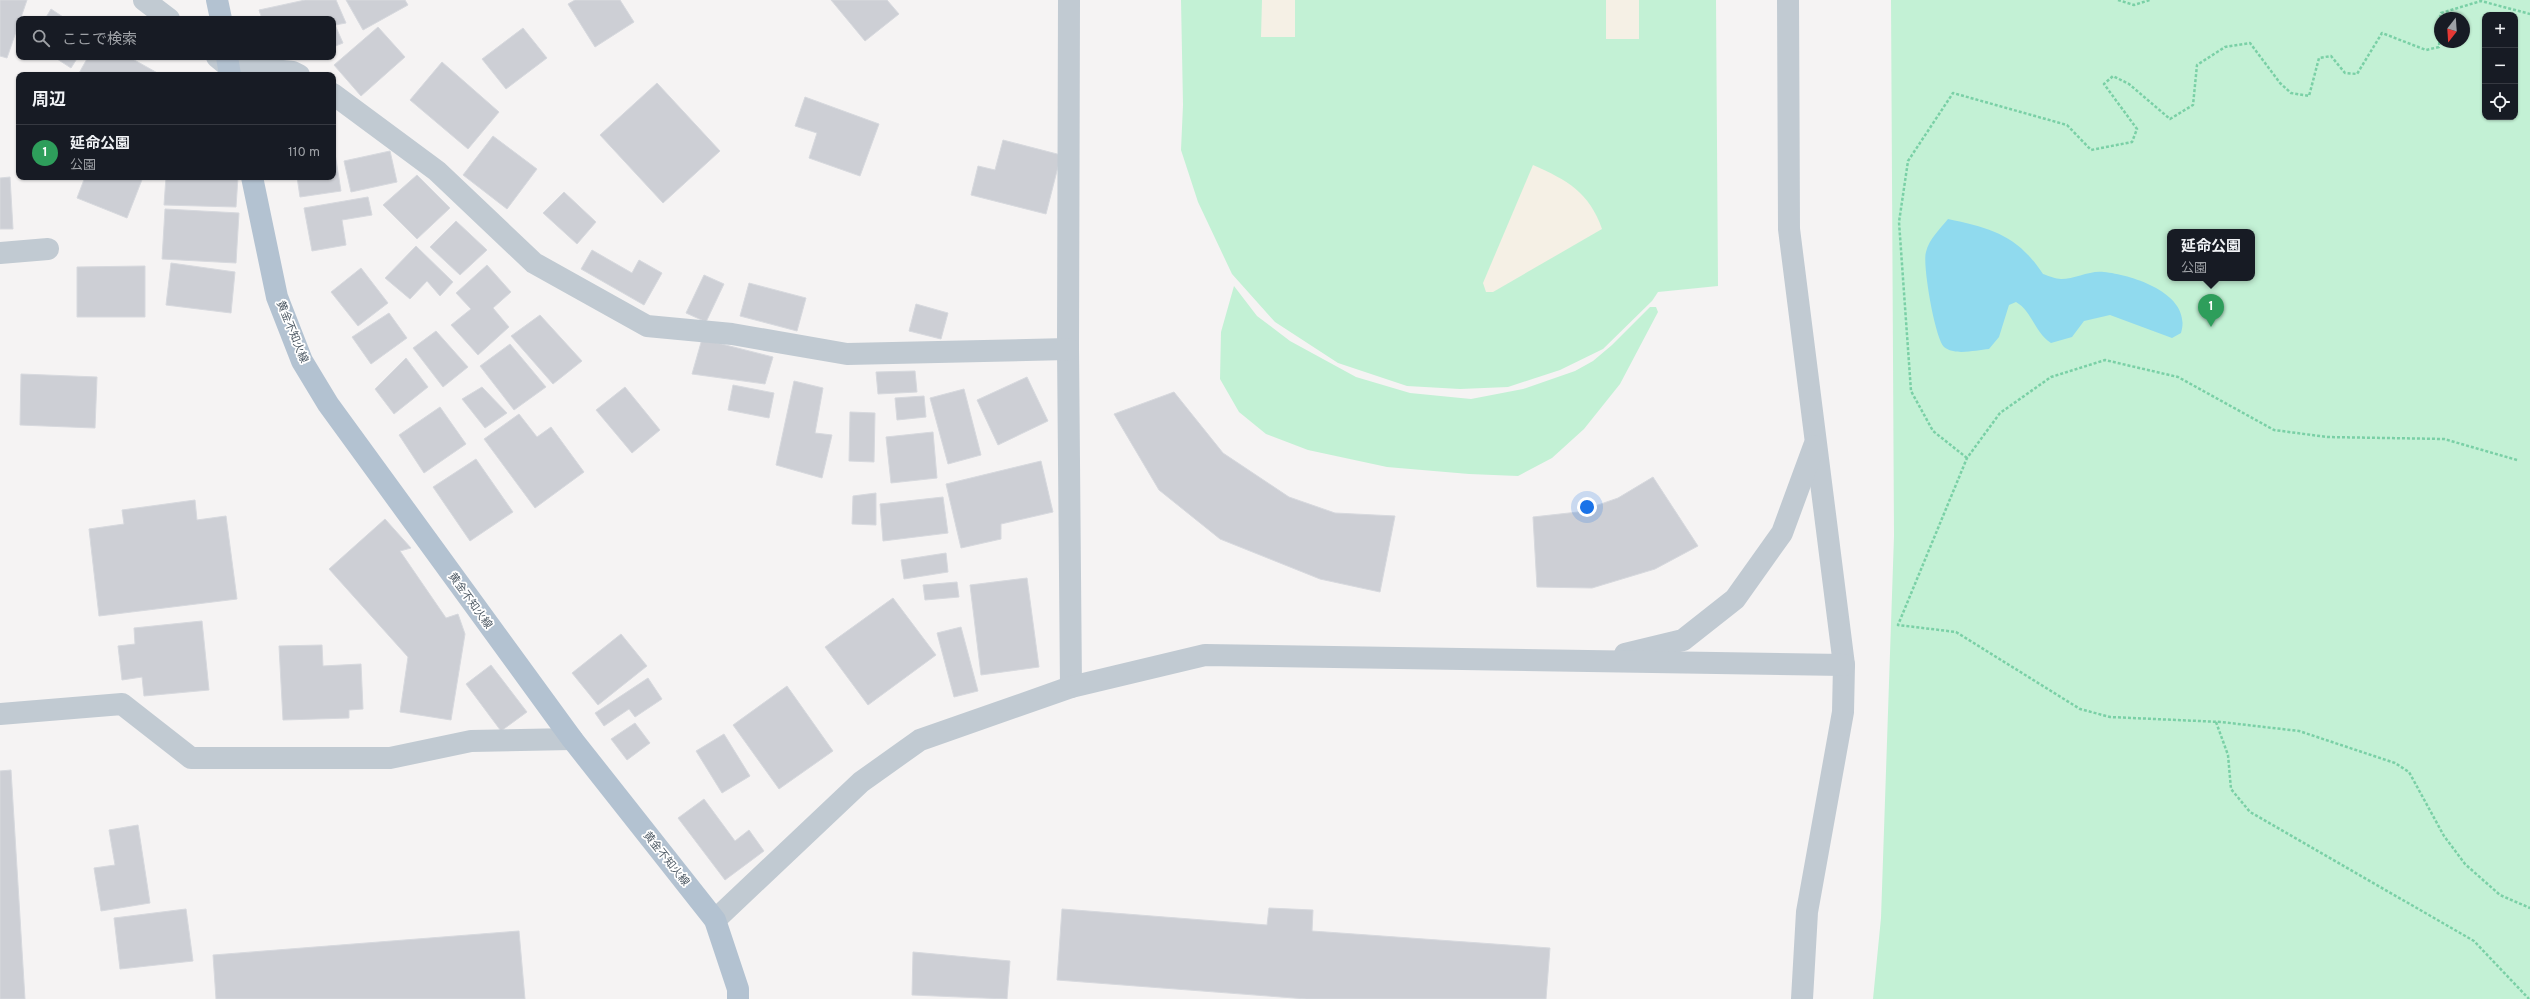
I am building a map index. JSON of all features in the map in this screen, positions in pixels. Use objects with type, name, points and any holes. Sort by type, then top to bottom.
[{"type":"main road","points":[[217,0],[220,16]]},
{"type":"main road","name":"黄金不知火線","points":[[253,180],[277,297],[302,361],[328,404],[572,739],[715,920],[738,989],[738,999]]},
{"type":"street","points":[[144,0],[165,16]]},
{"type":"street","points":[[1069,0],[1068,349],[1071,687]]},
{"type":"street","points":[[1788,0],[1789,229],[1844,665],[1843,712],[1807,912],[1802,999]]},
{"type":"street","points":[[226,64],[293,72]]},
{"type":"street","points":[[336,96],[437,171],[534,263],[647,326],[732,334],[847,354],[1068,349]]},
{"type":"street","points":[[0,253],[48,249]]},
{"type":"street","points":[[1594,661],[1683,640],[1735,599],[1782,533],[1816,443]]},
{"type":"street","points":[[715,920],[861,782],[920,740],[1071,687],[1205,655],[1844,665]]},
{"type":"street","points":[[0,714],[122,704],[191,758],[390,758],[471,741],[572,739]]},
{"type":"path","points":[[2118,0],[2134,5],[2150,0]]},
{"type":"path","points":[[2444,12],[2481,1],[2530,14]]},
{"type":"path","points":[[1967,458],[1933,431],[1910,391],[1899,222],[1908,161],[1953,93],[2067,125],[2091,150],[2132,142],[2137,130],[2104,84],[2113,76],[2129,84],[2170,119],[2193,105],[2196,65],[2225,47],[2250,43],[2280,83],[2291,93],[2310,96],[2319,58],[2331,56],[2345,73],[2357,74],[2382,33],[2426,50],[2434,48]]},
{"type":"path","points":[[2516,460],[2444,439],[2327,437],[2274,430],[2178,377],[2105,360],[2051,377],[2000,413],[1967,458],[1898,625],[1956,632],[2080,709],[2110,717],[2216,722],[2299,732],[2395,763],[2409,772],[2444,836],[2465,864],[2500,895],[2530,908]]},
{"type":"path","points":[[2216,722],[2228,755],[2231,789],[2250,812],[2474,941],[2529,999]]},
{"type":"green space","points":[[1181,0],[1716,0],[1718,286],[1658,292],[1652,301],[1603,349],[1560,370],[1508,387],[1460,389],[1407,386],[1338,363],[1275,322],[1232,274],[1198,202],[1181,150],[1183,105]]},
{"type":"green space","points":[[1891,0],[2530,0],[2530,999],[1873,999],[1881,918],[1894,536]]},
{"type":"green space","points":[[1234,286],[1257,316],[1290,341],[1356,377],[1410,393],[1471,399],[1523,389],[1575,371],[1593,361],[1612,345],[1650,307],[1656,307],[1658,312],[1620,384],[1584,429],[1552,458],[1518,476],[1469,474],[1387,467],[1308,450],[1266,434],[1239,412],[1220,379],[1221,332]]},
{"type":"sand","points":[[1262,0],[1295,0],[1295,37],[1261,37]]},
{"type":"sand","points":[[1606,0],[1639,0],[1639,39],[1606,39]]},
{"type":"sand","points":[[1533,165],[1566,182],[1583,196],[1597,216],[1602,229],[1493,292],[1486,292],[1483,283]]},
{"type":"water","points":[[1948,219],[1991,230],[2014,242],[2034,261],[2043,274],[2052,277],[2066,279],[2093,272],[2104,272],[2130,277],[2144,282],[2170,297],[2178,307],[2182,319],[2181,333],[2172,338],[2110,315],[2084,321],[2072,337],[2051,343],[2041,334],[2026,311],[2016,302],[2009,305],[1999,337],[1989,349],[1966,352],[1949,350],[1944,347],[1940,341],[1933,316],[1925,259],[1927,247],[1935,234]]},
{"type":"building","points":[[0,0],[27,0],[21,16],[16,16],[16,32],[7,58],[0,56]]},
{"type":"building","points":[[305,0],[336,0],[346,23],[336,25],[336,16],[261,16],[259,10]]},
{"type":"building","points":[[346,0],[405,0],[408,5],[363,30]]},
{"type":"building","points":[[575,0],[620,0],[634,22],[595,47],[568,4]]},
{"type":"building","points":[[831,0],[887,0],[899,14],[865,41]]},
{"type":"building","points":[[51,9],[62,16],[47,16]]},
{"type":"building","points":[[336,27],[343,43],[336,46]]},
{"type":"building","points":[[378,27],[405,57],[361,96],[334,65]]},
{"type":"building","points":[[523,28],[547,58],[506,89],[482,59]]},
{"type":"building","points":[[59,60],[76,60],[71,68]]},
{"type":"building","points":[[86,60],[134,60],[156,72],[80,72]]},
{"type":"building","points":[[442,62],[499,112],[468,149],[410,100]]},
{"type":"building","points":[[657,83],[720,151],[663,203],[600,135]]},
{"type":"building","points":[[805,97],[879,124],[860,176],[809,158],[817,133],[795,126]]},
{"type":"building","points":[[493,136],[537,169],[507,209],[463,175]]},
{"type":"building","points":[[1003,140],[1061,155],[1046,214],[971,195],[978,166],[995,170]]},
{"type":"building","points":[[390,151],[397,182],[351,192],[344,161]]},
{"type":"building","points":[[336,160],[341,191],[300,197],[297,180],[336,180]]},
{"type":"building","points":[[417,175],[450,208],[417,239],[383,205]]},
{"type":"building","points":[[10,177],[13,229],[0,229],[0,178]]},
{"type":"building","points":[[84,180],[142,180],[127,218],[77,198]]},
{"type":"building","points":[[166,180],[238,180],[236,207],[164,205]]},
{"type":"building","points":[[564,192],[596,222],[577,244],[543,213]]},
{"type":"building","points":[[368,197],[372,215],[342,220],[346,245],[312,251],[304,208]]},
{"type":"building","points":[[165,209],[239,213],[236,263],[162,259]]},
{"type":"building","points":[[456,221],[487,250],[460,275],[430,247]]},
{"type":"building","points":[[416,246],[453,282],[440,296],[427,281],[410,299],[385,278]]},
{"type":"building","points":[[592,250],[632,273],[639,260],[662,273],[644,305],[581,269]]},
{"type":"building","points":[[171,263],[235,272],[231,313],[166,305]]},
{"type":"building","points":[[487,265],[511,292],[493,308],[509,327],[478,355],[451,325],[471,309],[456,293]]},
{"type":"building","points":[[145,266],[145,317],[77,317],[77,267]]},
{"type":"building","points":[[361,268],[388,303],[358,326],[331,292]]},
{"type":"building","points":[[704,275],[724,284],[706,322],[686,313]]},
{"type":"building","points":[[749,283],[806,298],[797,331],[740,316]]},
{"type":"building","points":[[916,304],[948,313],[941,339],[909,331]]},
{"type":"building","points":[[389,313],[407,338],[371,364],[352,337]]},
{"type":"building","points":[[540,315],[582,361],[553,384],[511,336]]},
{"type":"building","points":[[436,331],[468,367],[443,387],[413,348]]},
{"type":"building","points":[[702,339],[773,357],[765,384],[692,374]]},
{"type":"building","points":[[510,344],[546,387],[514,410],[480,366]]},
{"type":"building","points":[[406,358],[428,387],[394,414],[375,389]]},
{"type":"building","points":[[915,371],[917,392],[878,394],[876,372]]},
{"type":"building","points":[[21,374],[97,377],[95,428],[20,425]]},
{"type":"building","points":[[1027,377],[1048,421],[998,445],[977,400]]},
{"type":"building","points":[[794,381],[823,388],[815,433],[832,435],[822,478],[776,465]]},
{"type":"building","points":[[733,385],[774,393],[769,418],[728,410]]},
{"type":"building","points":[[482,387],[507,413],[485,428],[462,399]]},
{"type":"building","points":[[625,387],[660,430],[632,453],[596,410]]},
{"type":"building","points":[[964,389],[981,455],[948,464],[930,398]]},
{"type":"building","points":[[1174,392],[1223,453],[1289,497],[1335,513],[1395,516],[1380,592],[1320,579],[1220,539],[1159,490],[1114,414]]},
{"type":"building","points":[[924,396],[926,417],[897,420],[895,398]]},
{"type":"building","points":[[440,407],[466,444],[424,473],[399,435]]},
{"type":"building","points":[[850,412],[875,413],[874,462],[849,461]]},
{"type":"building","points":[[519,414],[537,437],[551,427],[584,472],[535,508],[484,439]]},
{"type":"building","points":[[933,432],[937,478],[891,483],[886,437]]},
{"type":"building","points":[[476,459],[513,512],[470,541],[433,487]]},
{"type":"building","points":[[1041,461],[1053,512],[1001,524],[1001,539],[961,548],[946,484]]},
{"type":"building","points":[[1653,477],[1698,546],[1655,569],[1592,588],[1537,587],[1533,517],[1578,512],[1618,498]]},
{"type":"building","points":[[876,493],[876,525],[852,524],[853,496]]},
{"type":"building","points":[[943,497],[948,533],[883,541],[880,504]]},
{"type":"building","points":[[195,500],[197,520],[226,516],[237,599],[99,616],[89,529],[124,524],[122,510]]},
{"type":"building","points":[[385,519],[411,548],[400,551],[446,618],[458,614],[465,634],[451,720],[400,712],[408,657],[329,569]]},
{"type":"building","points":[[946,553],[948,572],[904,579],[901,560]]},
{"type":"building","points":[[1027,578],[1039,667],[981,675],[970,585]]},
{"type":"building","points":[[957,582],[959,597],[925,600],[923,585]]},
{"type":"building","points":[[893,598],[936,655],[868,705],[825,647]]},
{"type":"building","points":[[202,621],[209,690],[144,696],[142,677],[122,680],[118,646],[135,644],[134,628]]},
{"type":"building","points":[[961,627],[978,691],[954,697],[937,633]]},
{"type":"building","points":[[621,634],[647,666],[598,705],[572,673]]},
{"type":"building","points":[[322,645],[323,666],[361,664],[363,709],[349,710],[349,718],[283,720],[279,646]]},
{"type":"building","points":[[491,665],[527,712],[501,731],[466,684]]},
{"type":"building","points":[[648,678],[662,699],[635,717],[629,709],[604,726],[595,713]]},
{"type":"building","points":[[787,686],[833,751],[779,789],[733,725]]},
{"type":"building","points":[[635,723],[650,743],[627,760],[611,739]]},
{"type":"building","points":[[724,734],[750,776],[722,793],[696,751]]},
{"type":"building","points":[[11,770],[25,999],[0,999],[0,771]]},
{"type":"building","points":[[704,799],[735,841],[749,830],[764,851],[725,880],[678,818]]},
{"type":"building","points":[[138,825],[150,903],[101,911],[94,868],[115,865],[109,830]]},
{"type":"building","points":[[1269,908],[1313,910],[1312,931],[1550,948],[1546,999],[1307,999],[1057,980],[1062,909],[1267,925]]},
{"type":"building","points":[[186,909],[193,961],[120,969],[114,918]]},
{"type":"building","points":[[519,931],[525,999],[216,999],[213,955]]},
{"type":"building","points":[[913,952],[1010,961],[1007,999],[912,995]]},
{"type":"place","name":"延命公園","points":[[2211,327]]}]
